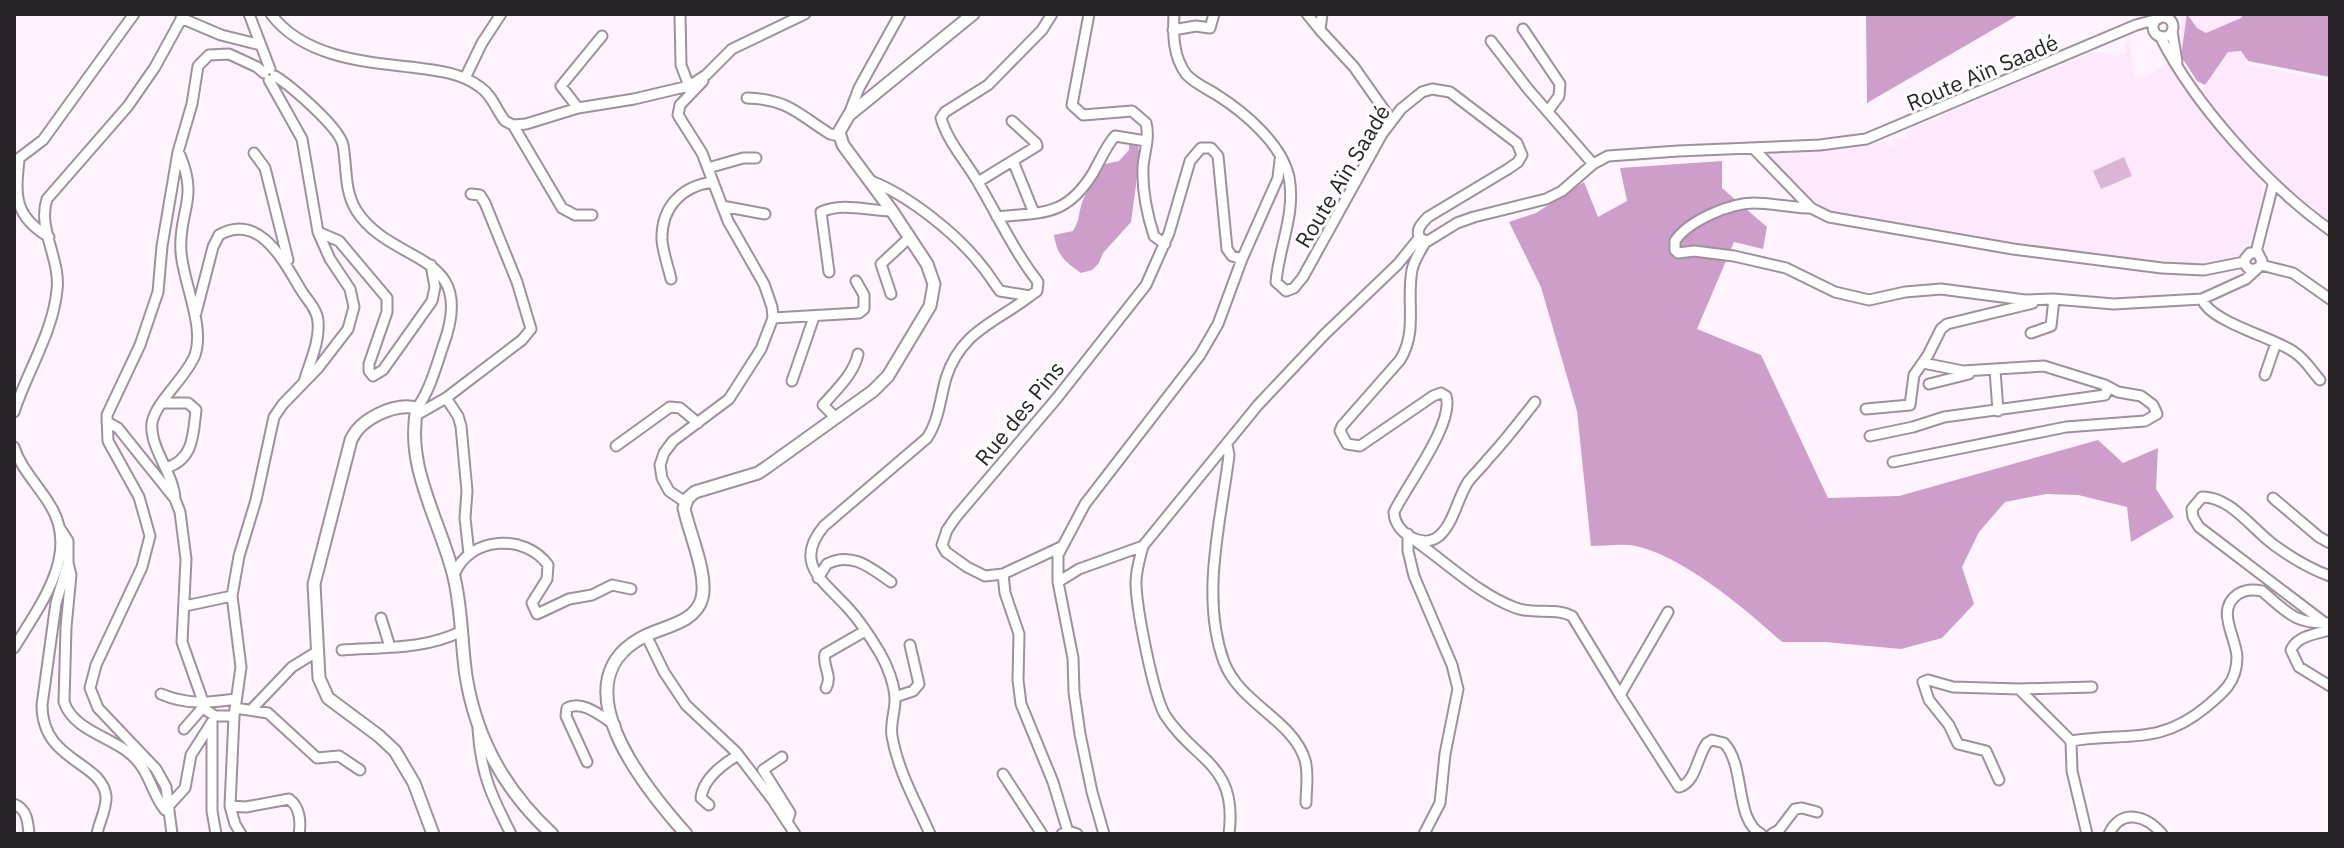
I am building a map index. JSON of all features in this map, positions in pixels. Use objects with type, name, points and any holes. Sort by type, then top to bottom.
[{"type":"main road","points":[[686,834],[637,775],[615,725],[605,688],[607,679],[618,659],[636,641],[686,618],[702,598],[702,579],[685,515],[685,502],[704,488],[758,473],[861,400],[888,376],[933,300],[932,273],[839,136],[839,127],[849,115],[973,14]]},
{"type":"main road","points":[[433,834],[414,783],[395,751],[339,708],[324,691],[319,678],[314,584],[351,440],[364,422],[403,406],[418,411],[414,431],[422,479],[454,575],[466,675],[478,726],[504,777],[529,811],[552,834]]},
{"type":"street","points":[[49,237],[31,224],[19,207],[16,196],[17,161],[43,140],[134,14]]},
{"type":"street","points":[[241,834],[230,806],[235,708],[241,667],[232,596],[239,556],[256,500],[274,417],[348,329],[354,307],[350,289],[330,259],[318,232],[305,145],[270,75],[249,14]]},
{"type":"street","points":[[271,14],[301,41],[338,55],[436,70],[465,78],[487,93],[503,119],[513,125],[562,208],[575,215],[592,215]]},
{"type":"street","points":[[465,78],[501,14]]},
{"type":"street","points":[[680,14],[681,65],[689,86]]},
{"type":"street","points":[[513,125],[578,108],[647,97],[689,86],[706,75],[732,49],[805,14]]},
{"type":"street","points":[[849,115],[859,88],[900,14]]},
{"type":"street","points":[[930,834],[905,779],[893,741],[891,731],[895,697],[886,663],[847,607],[818,578],[812,556],[819,533],[927,438],[951,367],[968,339],[1037,291],[1039,284],[1021,262],[978,182],[951,141],[941,117],[957,103],[969,99],[988,85],[1042,30],[1052,14]]},
{"type":"street","points":[[1089,14],[1072,105],[1083,115],[1124,110],[1138,114],[1146,123],[1143,167],[1146,202],[1154,236],[1165,244],[1190,161],[1196,151],[1208,147],[1218,156],[1228,251],[1242,259]]},
{"type":"street","name":"Route Aïn Saadé","points":[[1174,14],[1176,52],[1189,78],[1240,112],[1278,153],[1290,181],[1287,233],[1276,282],[1286,291],[1294,288],[1303,277],[1357,177],[1392,121],[1422,92],[1444,90],[1517,143],[1522,155],[1518,162],[1428,217],[1419,228],[1422,239],[1474,217],[1546,199],[1562,191],[1593,164],[1608,156],[1851,143],[1878,135],[2162,17]]},
{"type":"street","points":[[1173,30],[1196,26],[1210,28],[1214,14]]},
{"type":"street","points":[[1307,14],[1354,67],[1392,121]]},
{"type":"street","points":[[1320,30],[1322,14]]},
{"type":"street","points":[[14,412],[55,305],[58,287],[44,209],[48,196],[128,106],[155,67],[182,16],[221,35],[261,45]]},
{"type":"street","points":[[2174,23],[2162,17],[2154,24],[2201,99],[2273,185],[2330,230]]},
{"type":"street","points":[[2127,29],[2167,36],[2174,23]]},
{"type":"street","points":[[2174,23],[2177,65]]},
{"type":"street","points":[[1523,29],[1560,84],[1559,96],[1548,111]]},
{"type":"street","points":[[578,108],[561,86],[602,36]]},
{"type":"street","points":[[1491,41],[1593,164]]},
{"type":"street","points":[[172,834],[166,787],[156,769],[98,708],[90,688],[96,665],[142,567],[150,536],[139,497],[108,441],[107,422],[109,409],[140,345],[158,292],[162,246],[178,152],[201,60],[218,53],[229,54],[257,67],[302,96],[339,134],[351,202],[366,222],[431,265],[447,283],[452,312],[443,346],[418,411]]},
{"type":"street","points":[[685,502],[667,487],[660,472],[667,448],[729,399],[761,349],[773,318],[764,284],[722,206],[699,146],[677,112],[706,75]]},
{"type":"street","points":[[747,98],[774,99],[784,103],[830,134],[839,136]]},
{"type":"street","points":[[978,182],[1037,144],[1012,121]]},
{"type":"street","points":[[997,217],[1058,209],[1072,200],[1090,179],[1115,136],[1146,141]]},
{"type":"street","points":[[1753,148],[1811,208],[1829,217],[2100,261],[2185,270],[2204,270],[2244,262]]},
{"type":"street","points":[[178,152],[189,185],[180,240],[195,317]]},
{"type":"street","points":[[254,153],[265,168],[278,229],[294,279]]},
{"type":"street","points":[[1104,834],[1080,734],[1073,658],[1057,577],[1061,547],[1085,504],[1195,365],[1218,324],[1242,259],[1278,178],[1281,166],[1278,153]]},
{"type":"street","points":[[708,168],[748,156],[756,158]]},
{"type":"street","points":[[1013,161],[1034,213]]},
{"type":"street","points":[[871,181],[916,205],[968,251],[1000,291],[1030,296]]},
{"type":"street","points":[[671,279],[662,237],[668,214],[685,190],[696,184],[713,182]]},
{"type":"street","points":[[2256,252],[2273,185]]},
{"type":"street","points":[[418,411],[446,398],[522,340],[531,329],[521,292],[485,203],[478,194],[471,194]]},
{"type":"street","points":[[1811,208],[1755,203],[1734,206],[1689,224],[1675,241],[1674,247],[1678,253],[1734,256],[1786,268],[1835,292],[1869,300],[1905,292],[1941,289],[2025,300],[2114,304],[2202,299],[2235,286],[2258,267],[2262,258],[2256,252]]},
{"type":"street","points":[[722,206],[765,214]]},
{"type":"street","points":[[829,272],[821,212],[842,206],[863,211],[892,211]]},
{"type":"street","points":[[216,834],[212,811],[212,719],[182,642],[184,533],[174,488],[152,430],[153,420],[194,356],[195,317],[219,235],[241,230],[268,240],[318,320],[315,345],[303,386]]},
{"type":"street","points":[[318,232],[339,241],[387,298],[387,312],[369,364],[373,376],[383,370],[432,301],[435,287],[431,265]]},
{"type":"street","points":[[891,294],[881,264],[910,237]]},
{"type":"street","points":[[1229,834],[1229,801],[1219,775],[1170,721],[1159,701],[1137,592],[1137,570],[1143,546],[1258,405],[1422,239]]},
{"type":"street","points":[[1422,239],[1412,272],[1412,317],[1406,348],[1400,360],[1340,431],[1347,444],[1360,446],[1433,396],[1441,393],[1446,396],[1447,409],[1425,462],[1394,512],[1395,521],[1411,537],[1499,600],[1520,610],[1559,612],[1572,616],[1679,787],[1691,777],[1707,743],[1712,740],[1724,743],[1733,757],[1748,818],[1754,830],[1761,834]]},
{"type":"street","name":"Rue des Pins","points":[[1003,574],[985,576],[967,567],[943,549],[945,534],[1139,295],[1153,274],[1165,244]]},
{"type":"street","points":[[2244,262],[2248,254],[2256,252]]},
{"type":"street","points":[[2244,262],[2249,269],[2258,267],[2293,273],[2330,299]]},
{"type":"street","points":[[773,318],[853,315],[862,311],[865,298],[856,281]]},
{"type":"street","points":[[2031,333],[2051,326],[2052,299]]},
{"type":"street","points":[[1866,409],[1910,405],[1914,375],[1947,324],[2052,299]]},
{"type":"street","points":[[2202,299],[2205,307],[2220,316],[2293,351],[2320,380]]},
{"type":"street","points":[[792,381],[814,317]]},
{"type":"street","points":[[2265,375],[2276,343]]},
{"type":"street","points":[[835,417],[823,405],[843,383],[858,354]]},
{"type":"street","points":[[1893,462],[2066,427],[2145,421],[2157,414],[2156,408],[2141,396],[2118,392],[2044,366],[1963,371],[1923,363]]},
{"type":"street","points":[[1929,384],[1989,370]]},
{"type":"street","points":[[1989,370],[1998,411]]},
{"type":"street","points":[[1870,436],[1944,417],[2105,395],[2105,385]]},
{"type":"street","points":[[446,398],[461,426],[469,554]]},
{"type":"street","points":[[1411,537],[1434,539],[1443,531],[1468,483],[1535,402]]},
{"type":"street","points":[[163,403],[188,403],[196,410],[190,449],[181,460],[166,468]]},
{"type":"street","points":[[616,446],[670,407],[680,408],[698,423]]},
{"type":"street","points":[[107,422],[118,428],[175,499]]},
{"type":"street","points":[[1227,445],[1229,455],[1214,589],[1220,647],[1225,663],[1241,689],[1286,731],[1299,748],[1306,766],[1306,803]]},
{"type":"street","points":[[14,447],[28,475],[51,505],[61,530],[62,551],[42,720],[48,735],[62,754],[80,765],[102,786],[105,804],[97,834]]},
{"type":"street","points":[[2328,625],[2204,531],[2194,521],[2192,509],[2202,497],[2220,501],[2276,546],[2306,566],[2330,576]]},
{"type":"street","points":[[2273,498],[2330,543]]},
{"type":"street","points":[[61,530],[69,544],[71,580],[64,657],[66,708],[85,727],[137,760],[151,779],[162,808],[169,808]]},
{"type":"street","points":[[1411,537],[1408,551],[1414,576],[1452,665],[1458,689],[1445,754],[1440,803],[1424,834]]},
{"type":"street","points":[[454,575],[469,554],[493,544],[508,543],[520,544],[540,556],[549,568],[547,579],[532,603],[537,614],[569,599],[592,595],[612,585],[631,589]]},
{"type":"street","points":[[1057,577],[1070,575],[1143,546]]},
{"type":"street","points":[[1061,547],[1003,574],[1005,593],[1019,634],[1018,687],[1021,704],[1053,782],[1069,833]]},
{"type":"street","points":[[818,578],[827,564],[849,558],[891,582]]},
{"type":"street","points":[[14,648],[68,563]]},
{"type":"street","points":[[2071,741],[2159,734],[2185,722],[2216,698],[2228,687],[2237,667],[2236,648],[2227,618],[2229,604],[2241,592],[2262,591],[2294,618],[2328,625]]},
{"type":"street","points":[[185,606],[232,596]]},
{"type":"street","points":[[1620,695],[1668,612]]},
{"type":"street","points":[[381,618],[390,647]]},
{"type":"street","points":[[2328,625],[2296,641],[2291,650],[2299,667],[2330,686]]},
{"type":"street","points":[[342,650],[433,643],[462,631]]},
{"type":"street","points":[[826,688],[830,678],[825,654],[865,631]]},
{"type":"street","points":[[646,635],[664,672],[686,705],[738,755],[795,834]]},
{"type":"street","points":[[895,697],[913,691],[919,684],[910,645]]},
{"type":"street","points":[[252,709],[292,667],[318,651]]},
{"type":"street","points":[[1999,780],[1986,751],[1958,744],[1949,725],[1929,700],[1923,682],[1928,680],[1953,687],[2019,689],[2092,687]]},
{"type":"street","points":[[2019,689],[2071,741],[2072,771],[2087,834]]},
{"type":"street","points":[[161,694],[180,701],[268,713],[317,758],[339,756],[360,770]]},
{"type":"street","points":[[184,729],[204,705]]},
{"type":"street","points":[[587,762],[566,716],[567,708],[577,705],[586,708],[615,725]]},
{"type":"street","points":[[169,808],[185,788],[191,755],[212,719],[235,708]]},
{"type":"street","points":[[478,726],[481,764],[491,795],[511,834]]},
{"type":"street","points":[[709,805],[701,798],[703,789],[720,767],[738,755]]},
{"type":"street","points":[[782,757],[763,770],[789,811],[791,816],[787,822]]},
{"type":"street","points":[[1003,774],[1042,834]]},
{"type":"street","points":[[230,806],[289,799],[299,813],[299,834]]},
{"type":"street","points":[[14,804],[21,807],[25,814],[29,834]]},
{"type":"street","points":[[1772,834],[1779,830],[1795,809],[1817,812]]},
{"type":"street","points":[[2109,834],[2114,824],[2129,817],[2148,822],[2162,834]]},
{"type":"shaded area","points":[[1866,14],[2020,14],[1867,103]]},
{"type":"shaded area","points":[[2181,14],[2330,14],[2330,77],[2248,61],[2247,56],[2240,51],[2246,57],[2245,64],[2330,81],[2330,224],[2281,188],[2217,110],[2203,90],[2205,86],[2197,81],[2181,54]]},
{"type":"shaded area","points":[[2187,14],[2197,28],[2206,33],[2241,18],[2243,14],[2330,14],[2330,77],[2248,61],[2241,51],[2228,52],[2205,85],[2197,81],[2181,56]]},
{"type":"shaded area","points":[[2129,40],[2135,76],[2146,77],[2167,62],[2262,180],[2264,190],[2248,248],[2235,259],[2220,264],[2199,265],[2056,250],[1827,210],[1799,192],[1759,154],[1837,150],[1886,141],[1891,146],[1894,144],[1892,140],[1908,138],[1906,132],[1909,129],[2096,51],[2115,56],[2125,54],[2125,44]]},
{"type":"shaded area","points":[[1129,141],[1138,146],[1140,155],[1131,222],[1103,253],[1099,263],[1092,270],[1081,273],[1063,257],[1054,235],[1073,231],[1092,184],[1105,164],[1119,161],[1129,150]]},
{"type":"shaded area","points":[[2124,157],[2132,176],[2101,189],[2093,171]]},
{"type":"shaded area","points":[[1722,161],[1722,188],[1767,227],[1763,249],[1734,242],[1697,329],[1761,355],[1828,498],[1899,496],[2098,440],[2123,463],[2158,448],[2156,489],[2174,517],[2131,542],[2127,507],[2078,495],[2046,494],[2005,502],[1979,532],[1962,567],[1974,604],[1942,638],[1901,649],[1825,642],[1782,642],[1710,583],[1668,558],[1629,545],[1591,546],[1577,411],[1541,287],[1509,222],[1536,213],[1584,182],[1598,217],[1627,201],[1620,168]]}]
